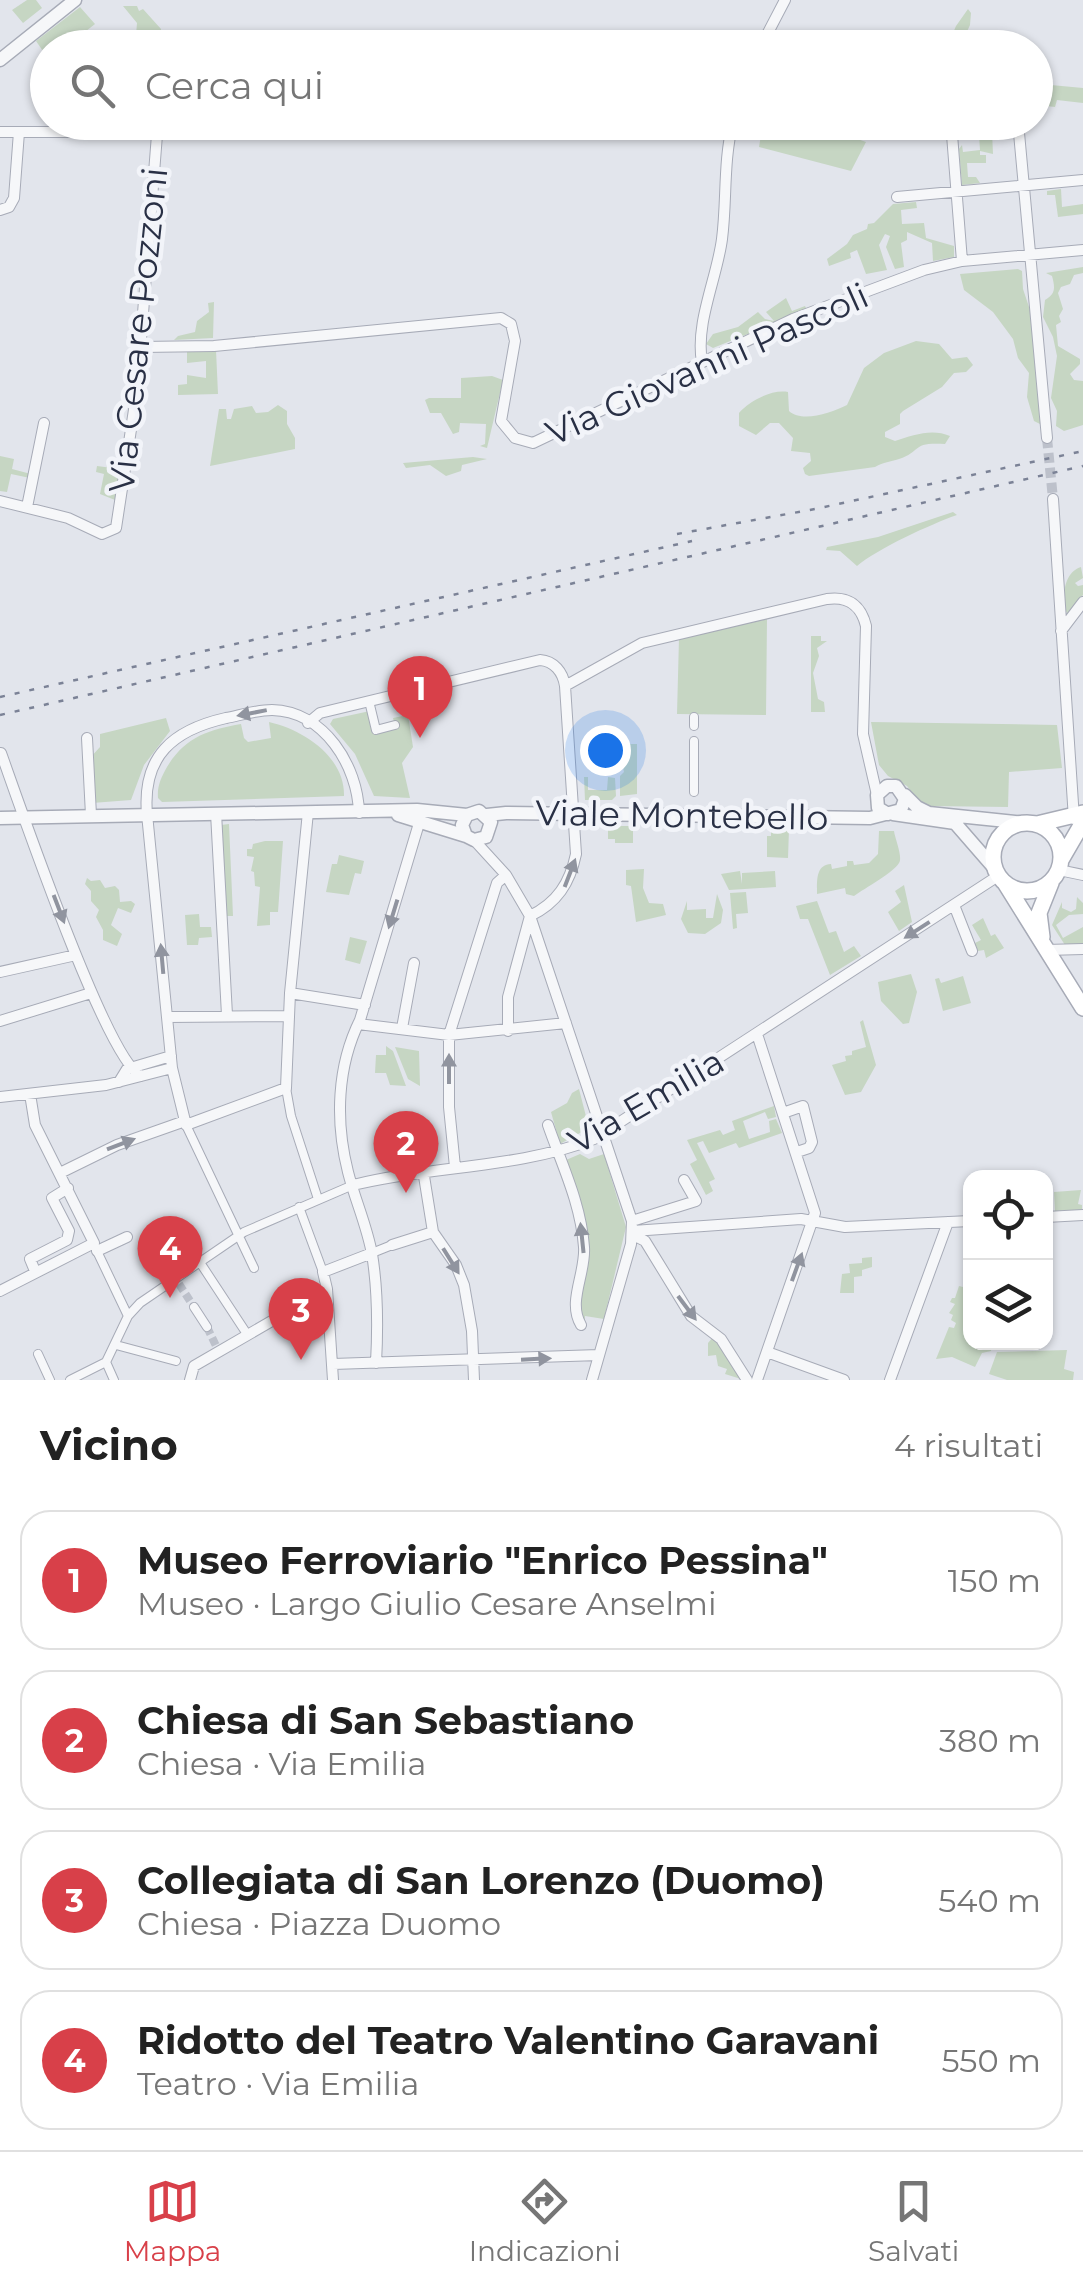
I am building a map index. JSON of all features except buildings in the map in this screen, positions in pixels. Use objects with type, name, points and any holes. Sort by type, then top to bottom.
[{"type":"main road","points":[[1080,818],[1008,828],[996,842],[999,876],[1080,1000]]},
{"type":"main road","points":[[1045,948],[1039,917],[1080,818]]},
{"type":"main road","points":[[1031,824],[1049,830],[1057,840],[1058,869]]},
{"type":"main road","points":[[999,876],[1018,890],[1034,890],[1058,869]]},
{"type":"street","points":[[38,30],[75,0]]},
{"type":"street","points":[[769,30],[785,0]]},
{"type":"street","points":[[0,60],[30,36]]},
{"type":"street","points":[[0,132],[30,132]]},
{"type":"street","points":[[0,210],[14,198],[19,132]]},
{"type":"street","name":"Via Cesare Pozzoni","points":[[27,507],[108,534],[117,525],[142,347],[157,140]]},
{"type":"street","points":[[702,362],[702,331],[722,243],[730,140]]},
{"type":"street","points":[[952,140],[962,261]]},
{"type":"street","points":[[1020,140],[1047,438]]},
{"type":"street","points":[[897,197],[1083,180]]},
{"type":"street","name":"Via Giovanni Pascoli","points":[[142,347],[214,346],[504,318],[513,326],[516,338],[501,421],[514,438],[533,443],[805,315],[924,270],[962,261],[1083,250]]},
{"type":"street","points":[[0,501],[27,507],[44,423]]},
{"type":"street","points":[[1053,499],[1060,632],[1080,818]]},
{"type":"street","points":[[564,686],[642,643],[842,598],[860,610],[866,626],[863,734],[876,798]]},
{"type":"street","points":[[1060,632],[1083,602]]},
{"type":"street","points":[[308,723],[320,713],[540,660],[547,660],[560,672],[576,854],[570,877],[558,896],[530,916],[508,998],[508,1031]]},
{"type":"street","points":[[368,702],[376,730],[395,725]]},
{"type":"street","points":[[254,1268],[185,1123],[171,1062],[146,789],[155,762],[166,747],[191,728],[265,710],[282,711],[308,723],[342,753],[354,780],[359,812]]},
{"type":"street","points":[[88,738],[90,816]]},
{"type":"street","points":[[694,741],[694,792]]},
{"type":"street","points":[[1,753],[92,993],[129,1068],[141,1076]]},
{"type":"street","points":[[867,755],[891,785],[929,813],[1031,824]]},
{"type":"street","name":"Viale Montebello","points":[[852,817],[869,810],[882,788],[891,785]]},
{"type":"street","points":[[890,814],[903,807],[904,794]]},
{"type":"street","name":"Viale Montebello","points":[[876,798],[878,808],[890,814]]},
{"type":"street","points":[[0,818],[417,810],[467,815],[475,811],[489,824],[492,852],[498,865]]},
{"type":"street","points":[[216,812],[227,1015]]},
{"type":"street","points":[[308,812],[288,1016],[286,1088],[290,1116],[318,1199]]},
{"type":"street","points":[[376,1364],[378,1306],[372,1252],[343,1144],[340,1086],[346,1050],[365,1005],[420,820],[436,812]]},
{"type":"street","points":[[381,813],[420,820],[470,838],[484,839],[489,824]]},
{"type":"street","name":"Viale Montebello","points":[[489,824],[508,813],[852,817],[890,814],[956,824],[999,876]]},
{"type":"street","points":[[467,815],[462,825],[470,838],[506,875],[530,916],[632,1229],[645,1241],[691,1316],[722,1339],[746,1380]]},
{"type":"street","points":[[1058,869],[1083,875]]},
{"type":"street","points":[[454,1166],[448,1107],[449,1035],[497,883],[506,875]]},
{"type":"street","name":"Via Emilia","points":[[128,1316],[140,1303],[178,1282],[239,1237],[353,1185],[423,1170],[558,1153],[604,1134],[999,876]]},
{"type":"street","points":[[954,905],[972,951]]},
{"type":"street","points":[[1045,948],[1083,948]]},
{"type":"street","points":[[0,972],[76,955]]},
{"type":"street","points":[[402,1028],[414,963]]},
{"type":"street","points":[[0,1021],[92,993]]},
{"type":"street","points":[[290,993],[365,1005]]},
{"type":"street","points":[[167,1017],[288,1016]]},
{"type":"street","points":[[358,1024],[449,1035],[566,1023]]},
{"type":"street","points":[[757,1034],[815,1208],[757,1380]]},
{"type":"street","points":[[119,1082],[129,1068],[171,1062]]},
{"type":"street","points":[[0,1096],[119,1082],[171,1062]]},
{"type":"street","points":[[60,1173],[117,1145],[286,1088]]},
{"type":"street","points":[[30,1094],[35,1125],[128,1316],[106,1362],[70,1380]]},
{"type":"street","points":[[783,1112],[802,1106],[812,1142],[809,1148],[797,1152]]},
{"type":"street","points":[[548,1124],[576,1199],[584,1248],[575,1310],[580,1325]]},
{"type":"street","points":[[423,1170],[433,1232],[456,1265],[464,1286],[472,1331],[474,1380]]},
{"type":"street","points":[[632,1229],[696,1201],[684,1180]]},
{"type":"street","points":[[35,1272],[30,1259],[67,1240],[69,1231],[52,1198],[68,1188]]},
{"type":"street","points":[[298,1207],[328,1289],[334,1380]]},
{"type":"street","points":[[1053,1217],[1083,1215]]},
{"type":"street","points":[[632,1229],[814,1220],[846,1227],[963,1221]]},
{"type":"street","points":[[890,1380],[948,1222]]},
{"type":"street","points":[[592,1380],[632,1229]]},
{"type":"street","points":[[322,1272],[375,1249],[433,1232]]},
{"type":"street","points":[[68,1236],[93,1246]]},
{"type":"street","points":[[0,1291],[93,1246],[127,1237]]},
{"type":"street","points":[[201,1264],[246,1334]]},
{"type":"street","points":[[116,1345],[185,1368],[328,1289]]},
{"type":"street","points":[[194,1306],[206,1327]]},
{"type":"street","points":[[767,1352],[844,1380]]},
{"type":"street","points":[[38,1354],[50,1380]]},
{"type":"street","points":[[333,1364],[599,1355]]},
{"type":"street","points":[[106,1362],[114,1380]]},
{"type":"green space","points":[[27,0],[36,0],[42,8],[23,23],[12,10]]},
{"type":"green space","points":[[123,6],[143,9],[161,30],[136,30],[137,23]]},
{"type":"green space","points":[[80,7],[95,24],[87,30],[50,30]]},
{"type":"green space","points":[[968,9],[971,13],[968,30],[954,30]]},
{"type":"green space","points":[[1053,85],[1083,88],[1083,103],[1057,100],[1055,107]]},
{"type":"green space","points":[[760,140],[866,142],[851,171],[759,147]]},
{"type":"green space","points":[[979,140],[992,140],[993,154],[980,151],[980,155],[986,155],[986,163],[967,163],[968,177],[976,177],[980,183],[962,185],[959,149],[962,145],[963,152],[980,150]]},
{"type":"green space","points":[[1061,189],[1062,207],[1083,204],[1083,214],[1058,217],[1055,195],[1047,195],[1047,191]]},
{"type":"green space","points":[[916,202],[917,208],[901,210],[902,224],[924,223],[926,238],[954,246],[954,257],[933,261],[932,243],[907,232],[907,240],[901,243],[904,267],[895,269],[886,247],[890,236],[885,234],[879,245],[887,270],[866,274],[857,250],[850,253],[851,258],[829,266],[827,259],[893,204]]},
{"type":"green space","points":[[1083,267],[1083,273],[1074,275],[1058,293],[1063,309],[1061,322],[1056,325],[1058,346],[1080,359],[1070,374],[1074,380],[1083,381],[1083,425],[1064,431],[1056,426],[1057,411],[1051,398],[1057,356],[1043,317],[1045,300],[1054,287],[1052,276],[1046,273]]},
{"type":"green space","points":[[1022,271],[1031,313],[1042,425],[1034,421],[1027,397],[1029,373],[1018,358],[1013,339],[993,312],[964,290],[960,274]]},
{"type":"green space","points":[[786,298],[792,311],[805,306],[807,310],[713,348],[706,344],[713,334],[738,327],[758,312],[774,321],[766,312]]},
{"type":"green space","points":[[214,302],[213,338],[174,340],[195,332],[197,321],[209,312],[208,303]]},
{"type":"green space","points":[[916,341],[939,344],[952,359],[967,357],[973,365],[966,372],[954,373],[942,387],[903,411],[900,424],[885,432],[885,437],[895,441],[936,433],[950,436],[945,444],[921,446],[875,467],[809,476],[803,468],[811,461],[810,453],[791,451],[793,438],[779,423],[770,423],[756,435],[739,426],[743,409],[775,392],[788,392],[789,411],[795,415],[825,414],[847,405],[864,368],[884,353]]},
{"type":"green space","points":[[216,350],[218,394],[178,395],[178,385],[187,384],[187,375],[206,378],[206,361],[187,363],[187,351]]},
{"type":"green space","points":[[492,376],[503,380],[487,448],[480,446],[485,444],[486,424],[460,423],[459,432],[453,434],[441,413],[430,413],[425,400],[429,398],[461,398],[461,378]]},
{"type":"green space","points":[[278,405],[287,411],[295,449],[210,466],[219,409],[226,409],[227,419],[231,419],[234,409],[252,406],[256,413],[268,412]]},
{"type":"green space","points":[[0,456],[14,459],[12,469],[31,474],[30,478],[11,474],[7,492],[0,491]]},
{"type":"green space","points":[[487,459],[462,465],[461,471],[446,476],[430,465],[406,468],[403,463]]},
{"type":"green space","points":[[97,466],[120,469],[115,500],[100,494],[104,474],[96,472]]},
{"type":"green space","points":[[953,512],[957,515],[877,552],[857,566],[840,551],[826,550],[827,547],[878,537]]},
{"type":"green space","points":[[1081,567],[1083,578],[1075,583],[1083,585],[1083,595],[1067,614],[1065,586],[1071,574]]},
{"type":"green space","points":[[767,619],[766,715],[677,714],[679,638]]},
{"type":"green space","points":[[811,636],[827,641],[817,648],[819,656],[813,673],[825,712],[811,712]]},
{"type":"green space","points":[[370,711],[375,731],[395,726],[393,718],[408,715],[413,747],[402,763],[410,798],[374,796],[355,754],[330,724],[333,719]]},
{"type":"green space","points":[[166,718],[170,731],[144,765],[131,800],[92,803],[90,758],[100,747],[100,734]]},
{"type":"green space","points":[[269,722],[296,731],[320,747],[338,769],[344,796],[162,802],[158,798],[167,767],[190,742],[208,732],[241,724],[248,742],[271,738]]},
{"type":"green space","points":[[871,722],[1057,725],[1062,768],[1009,772],[1008,807],[928,806],[879,765]]},
{"type":"green space","points":[[629,744],[637,744],[637,794],[620,796],[620,776],[624,772],[620,754],[629,751]]},
{"type":"green space","points":[[584,777],[588,777],[588,790],[607,790],[608,777],[615,778],[616,796],[612,800],[585,800]]},
{"type":"green space","points":[[229,824],[233,916],[225,916],[221,825]]},
{"type":"green space","points":[[608,826],[633,826],[633,843],[608,839]]},
{"type":"green space","points":[[771,829],[789,829],[788,858],[767,857]]},
{"type":"green space","points":[[879,831],[894,831],[900,857],[896,867],[854,896],[846,894],[845,888],[817,894],[822,867],[847,866],[847,861],[854,865],[869,863],[878,854]]},
{"type":"green space","points":[[265,841],[283,841],[278,912],[270,912],[270,925],[257,926],[260,887],[255,886],[251,871],[254,857],[247,856],[247,849]]},
{"type":"green space","points":[[339,855],[364,861],[361,874],[355,873],[349,895],[326,892],[332,864],[337,864]]},
{"type":"green space","points":[[644,869],[643,888],[649,903],[663,904],[666,915],[636,922],[626,870]]},
{"type":"green space","points":[[740,871],[742,884],[742,873],[775,871],[776,887],[729,890],[721,874]]},
{"type":"green space","points":[[87,878],[100,880],[105,888],[115,886],[120,902],[135,904],[131,913],[118,908],[111,925],[122,934],[117,946],[103,940],[96,917],[99,910],[91,901]]},
{"type":"green space","points":[[904,885],[912,922],[899,931],[888,912],[901,902],[895,891]]},
{"type":"green space","points":[[746,892],[748,913],[736,914],[737,928],[733,929],[730,893]]},
{"type":"green space","points":[[717,894],[723,910],[721,923],[705,934],[688,933],[681,919],[687,901],[687,910],[706,909],[706,918],[713,918]]},
{"type":"green space","points":[[1077,897],[1083,903],[1083,914],[1069,915],[1056,925],[1063,938],[1083,927],[1083,945],[1065,945],[1052,925],[1062,902],[1062,908],[1071,912],[1076,909]]},
{"type":"green space","points":[[817,901],[829,933],[836,931],[844,952],[854,946],[861,956],[830,975],[808,919],[800,919],[796,906]]},
{"type":"green space","points":[[199,914],[200,927],[211,927],[212,937],[199,938],[198,945],[187,945],[185,915]]},
{"type":"green space","points":[[983,918],[991,936],[995,934],[1004,948],[986,958],[984,950],[978,951],[975,943],[981,940],[972,925]]},
{"type":"green space","points":[[350,937],[367,941],[360,964],[345,960]]},
{"type":"green space","points":[[911,974],[917,992],[909,1023],[903,1024],[881,1001],[878,982]]},
{"type":"green space","points":[[963,976],[971,1003],[943,1011],[935,979],[939,978],[941,983]]},
{"type":"green space","points":[[863,1020],[876,1065],[861,1092],[845,1095],[832,1065],[846,1061],[845,1056],[852,1055],[852,1051],[866,1047],[860,1022]]},
{"type":"green space","points":[[386,1046],[393,1051],[406,1086],[390,1085],[386,1073],[375,1073],[376,1055],[386,1055]]},
{"type":"green space","points":[[395,1047],[419,1051],[420,1086],[408,1079]]},
{"type":"green space","points":[[579,1089],[589,1128],[560,1144],[551,1112],[567,1103]]},
{"type":"green space","points":[[774,1106],[776,1117],[768,1119],[765,1112],[743,1121],[749,1139],[770,1132],[769,1121],[776,1119],[782,1133],[739,1148],[736,1143],[709,1153],[703,1141],[697,1143],[715,1179],[709,1182],[713,1191],[706,1195],[690,1164],[697,1160],[687,1140],[720,1130],[723,1135],[735,1130],[732,1121]]},
{"type":"green space","points":[[580,1154],[589,1159],[604,1154],[626,1227],[604,1319],[585,1316],[585,1322],[577,1314],[584,1218],[566,1160]]},
{"type":"green space","points":[[1081,1190],[1078,1204],[1082,1210],[1055,1211],[1054,1192]]},
{"type":"green space","points":[[872,1257],[872,1267],[862,1270],[862,1276],[854,1277],[854,1293],[840,1293],[842,1274],[850,1273],[849,1264]]},
{"type":"green space","points":[[959,1286],[963,1287],[963,1350],[991,1350],[982,1353],[975,1367],[952,1357],[936,1359],[949,1327],[954,1328],[956,1323],[949,1313]]},
{"type":"green space","points":[[713,1337],[741,1379],[725,1374],[727,1369],[718,1366],[716,1355],[708,1356],[708,1343]]},
{"type":"green space","points":[[1067,1350],[1064,1369],[1074,1372],[1073,1380],[1007,1380],[989,1374],[997,1352]]},
{"type":"tunnel","points":[[1047,438],[1053,499]]},
{"type":"tunnel","points":[[179,1284],[194,1307]]},
{"type":"tunnel","points":[[207,1327],[217,1348]]},
{"type":"railway","points":[[677,534],[815,509],[1083,451]]},
{"type":"railway","points":[[0,715],[1083,466]]},
{"type":"railway","points":[[0,697],[692,541]]},
{"type":"place","name":"Museo Ferroviario \"Enrico Pessina\"","points":[[420,738]]},
{"type":"place","name":"Chiesa di San Sebastiano","points":[[406,1193]]},
{"type":"place","name":"Ridotto del Teatro Valentino Garavani","points":[[170,1298]]},
{"type":"place","name":"Collegiata di San Lorenzo (Duomo)","points":[[301,1360]]}]
